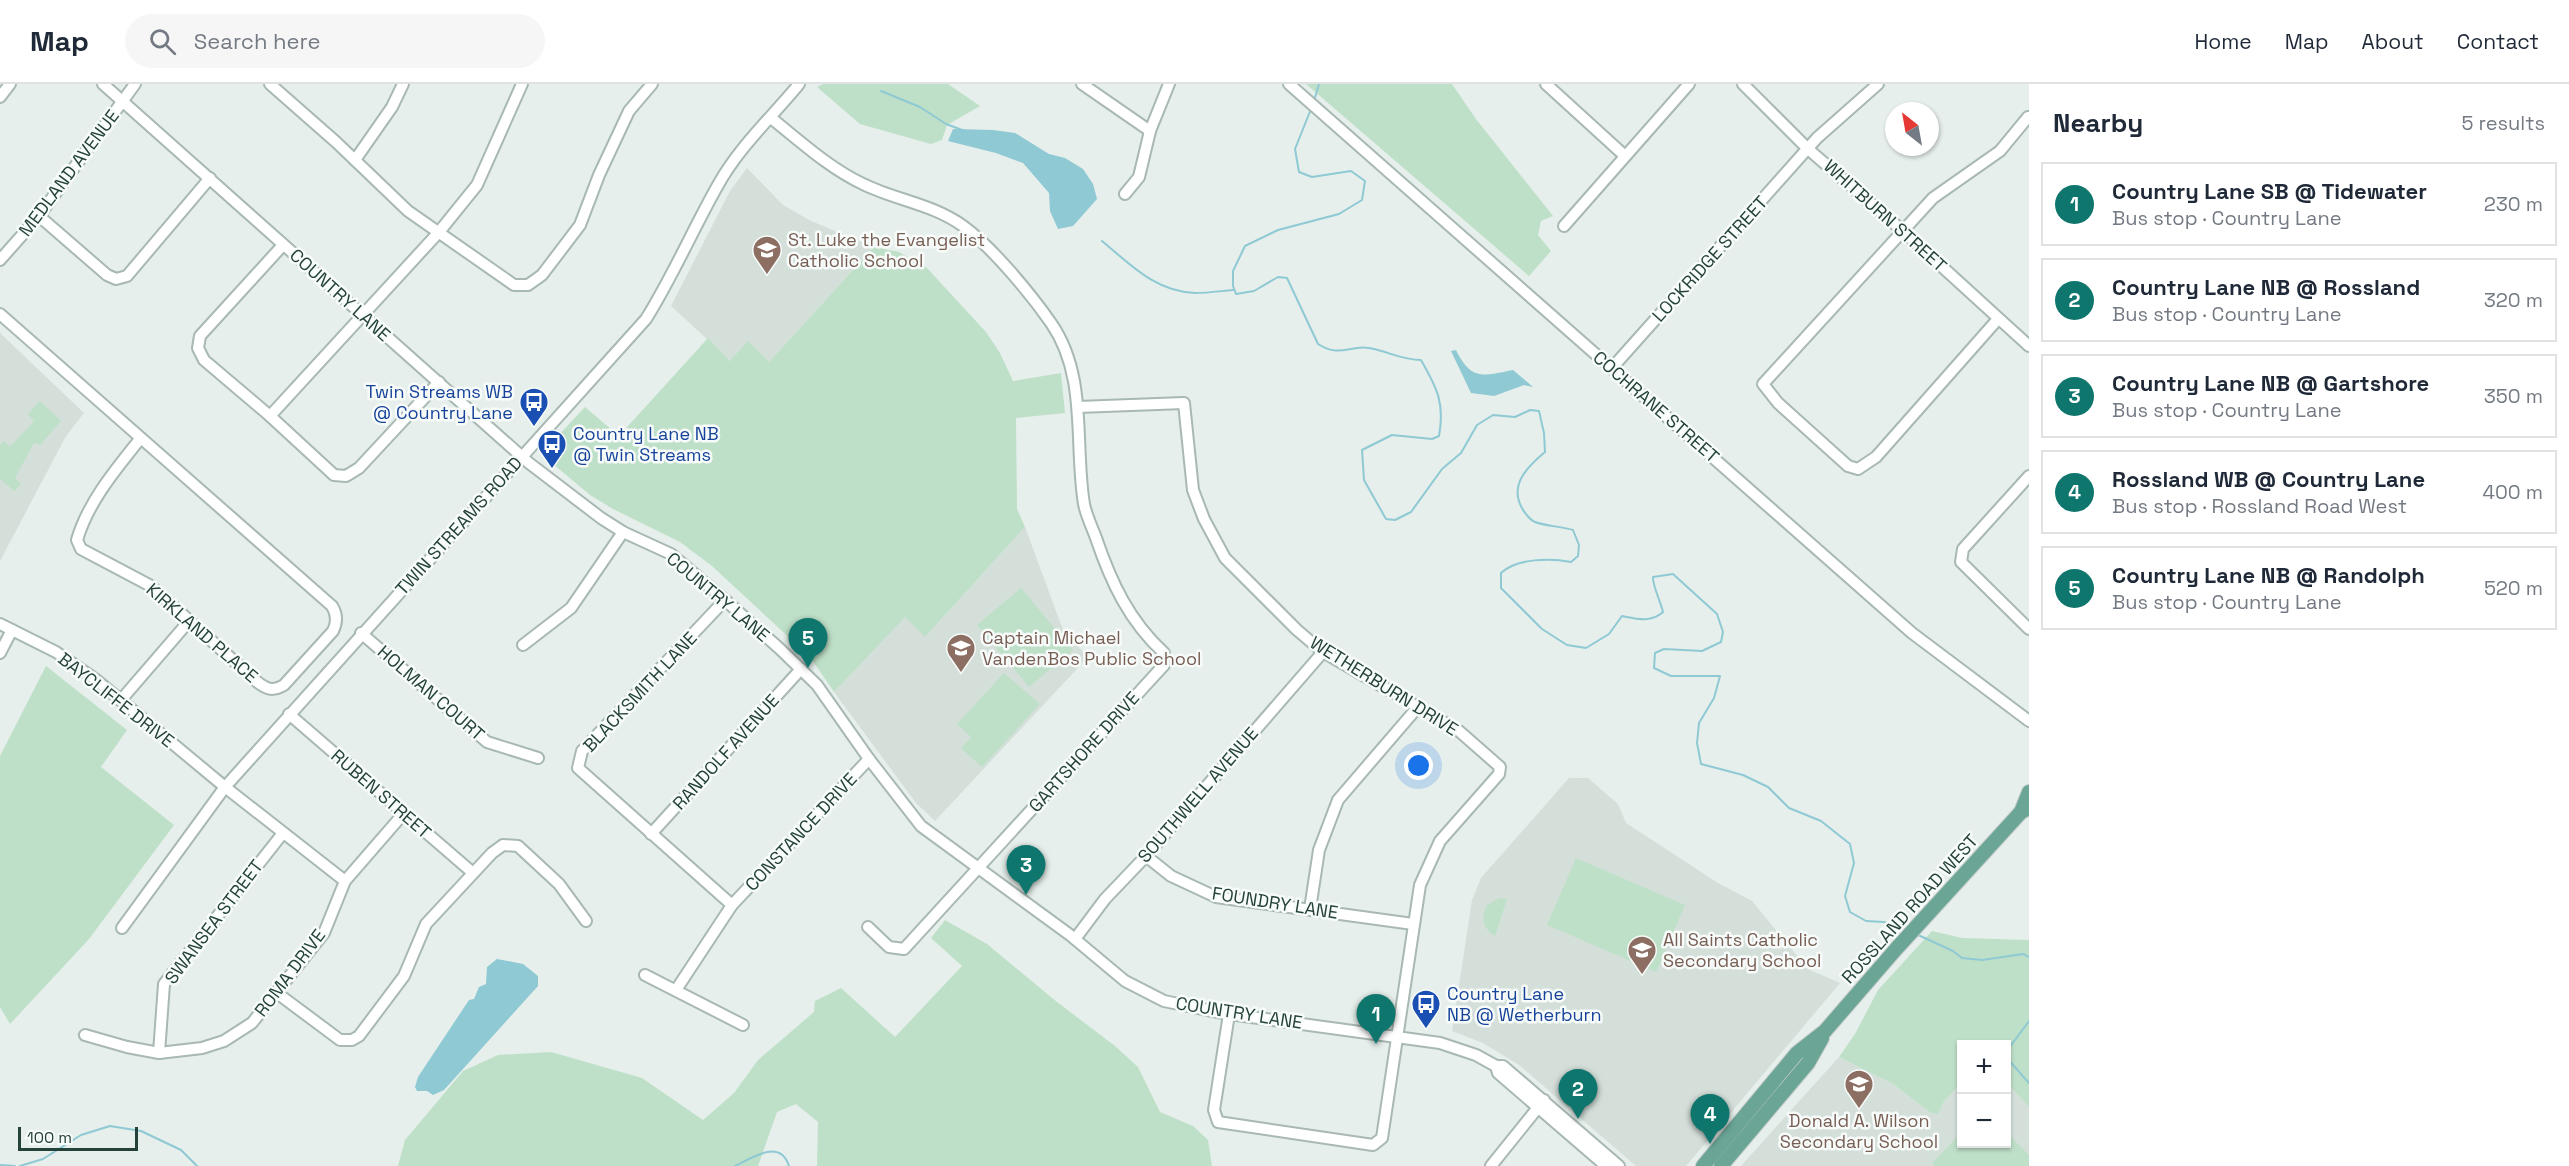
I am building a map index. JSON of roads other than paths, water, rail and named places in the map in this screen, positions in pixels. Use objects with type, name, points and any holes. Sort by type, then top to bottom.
[{"type":"main road","name":"ROSSLAND ROAD WEST","points":[[1703,1166],[1797,1053],[1826,1030],[1923,919],[2025,810],[2029,792]]},
{"type":"main road","name":"ROSSLAND ROAD WEST","points":[[1721,1166],[1808,1063],[1826,1030]]},
{"type":"street","points":[[0,97],[10,84]]},
{"type":"street","name":"COUNTRY LANE","points":[[103,84],[522,456],[601,518],[623,532],[670,554],[725,600],[817,685],[869,759],[921,826],[1075,939],[1125,981],[1164,1001],[1229,1014],[1397,1035],[1440,1043],[1476,1055],[1496,1066],[1503,1066],[1606,1166]]},
{"type":"street","name":"MEDLAND AVENUE","points":[[0,260],[39,216],[135,84]]},
{"type":"street","points":[[355,160],[392,107],[403,84]]},
{"type":"street","points":[[270,416],[439,232],[477,185],[522,84]]},
{"type":"street","points":[[272,85],[408,211],[514,285],[528,285],[542,275],[580,225],[599,175],[629,111],[652,84]]},
{"type":"street","name":"TWIN STREAMS ROAD","points":[[123,928],[225,787],[361,633],[646,319],[666,287],[719,183],[761,127],[799,84]]},
{"type":"street","points":[[1082,84],[1150,131]]},
{"type":"street","points":[[1125,194],[1139,177],[1150,131],[1169,84]]},
{"type":"street","name":"COCHRANE STREET","points":[[1289,84],[1912,633],[2029,721]]},
{"type":"street","points":[[1546,84],[1625,156]]},
{"type":"street","points":[[1564,226],[1689,84]]},
{"type":"street","name":"WHITBURN STREET","points":[[1743,84],[1808,149],[1904,232],[2029,346]]},
{"type":"street","name":"LOCKRIDGE STREET","points":[[1612,368],[1817,138],[1878,84]]},
{"type":"street","points":[[1998,319],[1876,457],[1858,469],[1848,466],[1778,404],[1763,384],[1934,198],[2000,151],[2028,117]]},
{"type":"street","name":"GARTSHORE DRIVE","points":[[771,118],[834,168],[863,185],[930,208],[963,226],[996,257],[1052,324],[1068,357],[1078,407],[1084,504],[1108,575],[1125,608],[1151,642],[1164,653],[1164,665],[904,949],[889,947],[868,927]]},
{"type":"street","points":[[39,216],[107,275],[116,279],[127,276],[210,178]]},
{"type":"street","points":[[284,245],[200,336],[198,348],[204,360],[334,475],[346,476],[359,468],[439,382]]},
{"type":"street","name":"KIRKLAND PLACE","points":[[0,314],[332,606],[336,625],[333,632],[284,685],[271,689],[256,681],[151,586],[81,549],[77,540],[80,529],[108,479],[140,439]]},
{"type":"street","name":"WETHERBURN DRIVE","points":[[1078,407],[1184,403],[1193,490],[1204,519],[1225,558],[1297,630],[1323,652],[1459,731],[1500,767],[1499,774],[1440,842],[1420,885],[1382,1138],[1373,1145],[1320,1139],[1218,1122],[1214,1110],[1229,1014]]},
{"type":"street","points":[[2029,476],[1963,549],[1961,562],[2029,629]]},
{"type":"street","points":[[523,645],[571,608],[623,532]]},
{"type":"street","name":"BLACKSMITH LANE","points":[[651,834],[578,768],[582,751],[725,600]]},
{"type":"street","points":[[121,700],[190,620]]},
{"type":"street","name":"BAYCLIFFE DRIVE","points":[[0,624],[56,652],[121,700],[225,787],[345,881]]},
{"type":"street","points":[[0,653],[12,630]]},
{"type":"street","name":"HOLMAN COURT","points":[[361,633],[487,742],[538,758]]},
{"type":"street","name":"SOUTHWELL AVENUE","points":[[1075,939],[1105,899],[1146,856],[1323,652]]},
{"type":"street","name":"RANDOLF AVENUE","points":[[651,834],[801,669]]},
{"type":"street","points":[[1310,909],[1319,850],[1338,800],[1417,708]]},
{"type":"street","name":"RUBEN STREET","points":[[289,714],[474,873]]},
{"type":"street","name":"CONSTANCE DRIVE","points":[[651,834],[732,905],[869,759]]},
{"type":"street","name":"ROMA DRIVE","points":[[85,1035],[159,1053],[202,1048],[224,1041],[252,1023],[324,933],[345,881],[404,813]]},
{"type":"street","name":"SWANSEA STREET","points":[[159,1053],[164,984],[283,833]]},
{"type":"street","points":[[277,993],[340,1040],[352,1040],[359,1036],[404,976],[426,924],[503,845],[518,846],[559,884],[585,921]]},
{"type":"street","name":"FOUNDRY LANE","points":[[1146,856],[1171,876],[1216,897],[1413,924]]},
{"type":"street","points":[[676,990],[732,905]]},
{"type":"street","points":[[645,975],[743,1025]]},
{"type":"street","points":[[1491,1166],[1542,1103]]},
{"type":"street","name":"COUNTRY LANE","points":[[1542,1103],[1619,1166]]},
{"type":"water","points":[[953,129],[1015,133],[1049,154],[1065,158],[1083,169],[1093,184],[1097,199],[1073,226],[1058,229],[1050,211],[1049,193],[1023,163],[996,153],[948,141]]},
{"type":"water","points":[[1456,350],[1473,372],[1494,374],[1513,370],[1533,387],[1524,385],[1494,396],[1471,393],[1451,351]]},
{"type":"water","points":[[497,959],[523,964],[538,976],[538,986],[444,1090],[433,1095],[427,1091],[417,1091],[415,1087],[418,1077],[469,1000],[474,999],[479,987],[486,984],[487,967]]},
{"type":"waterway","points":[[1314,101],[1319,84]]},
{"type":"waterway","points":[[881,91],[920,107],[946,124],[965,131]]},
{"type":"waterway","points":[[1311,109],[1295,149],[1299,172],[1312,177],[1351,171],[1365,181],[1362,200],[1339,214],[1278,230],[1245,246],[1233,271],[1233,286],[1236,294],[1254,291],[1278,277],[1287,278],[1318,344],[1339,351],[1369,348],[1407,359],[1421,360],[1438,396],[1441,414],[1439,436],[1432,439],[1392,435],[1362,450],[1364,480],[1386,519],[1395,520],[1411,512],[1442,469],[1461,453],[1477,425],[1493,415],[1515,417],[1530,410],[1539,411],[1545,452],[1522,477],[1519,484],[1519,500],[1524,512],[1533,521],[1573,530],[1579,545],[1578,556],[1571,562],[1534,560],[1516,564],[1501,573],[1501,588],[1542,629],[1567,645],[1586,648],[1609,634],[1622,616],[1649,619],[1663,612],[1653,577],[1673,574],[1717,614],[1723,632],[1721,642],[1702,651],[1664,649],[1655,653],[1654,668],[1671,676],[1720,676],[1714,698],[1699,723],[1697,743],[1701,764],[1743,775],[1768,787],[1789,808],[1821,821],[1850,844],[1854,863],[1845,896],[1850,912],[1866,921],[1884,922],[1905,930]]},
{"type":"waterway","points":[[1102,241],[1145,276],[1168,288],[1195,293],[1233,290]]},
{"type":"waterway","points":[[1916,934],[1953,951],[1962,958],[1982,960],[2023,954],[2029,957]]},
{"type":"waterway","points":[[2011,1045],[2029,1021]]},
{"type":"waterway","points":[[2011,1063],[2029,1083]]},
{"type":"waterway","points":[[20,1166],[43,1159],[81,1135],[110,1126],[141,1131],[181,1150],[197,1166]]},
{"type":"waterway","points":[[735,1166],[765,1152],[779,1153],[789,1166]]},
{"type":"waterway","points":[[0,1165],[15,1166]]},
{"type":"place","name":"St. Luke the Evangelist Catholic School","points":[[767,276]]},
{"type":"place","name":"Twin Streams WB @ Country Lane","points":[[534,428]]},
{"type":"place","name":"Country Lane NB @ Twin Streams","points":[[552,470]]},
{"type":"place","name":"Country Lane NB @ Randolph","points":[[808,668]]},
{"type":"place","name":"Captain Michael VandenBos Public School","points":[[961,674]]},
{"type":"place","name":"Country Lane NB @ Gartshore","points":[[1026,895]]},
{"type":"place","name":"All Saints Catholic Secondary School","points":[[1642,976]]},
{"type":"place","name":"Country Lane NB @ Wetherburn","points":[[1426,1030]]},
{"type":"place","name":"Country Lane SB @ Tidewater","points":[[1376,1044]]},
{"type":"place","name":"Donald A. Wilson Secondary School","points":[[1859,1110]]},
{"type":"place","name":"Country Lane NB @ Rossland","points":[[1578,1119]]},
{"type":"place","name":"Rossland WB @ Country Lane","points":[[1710,1144]]}]
